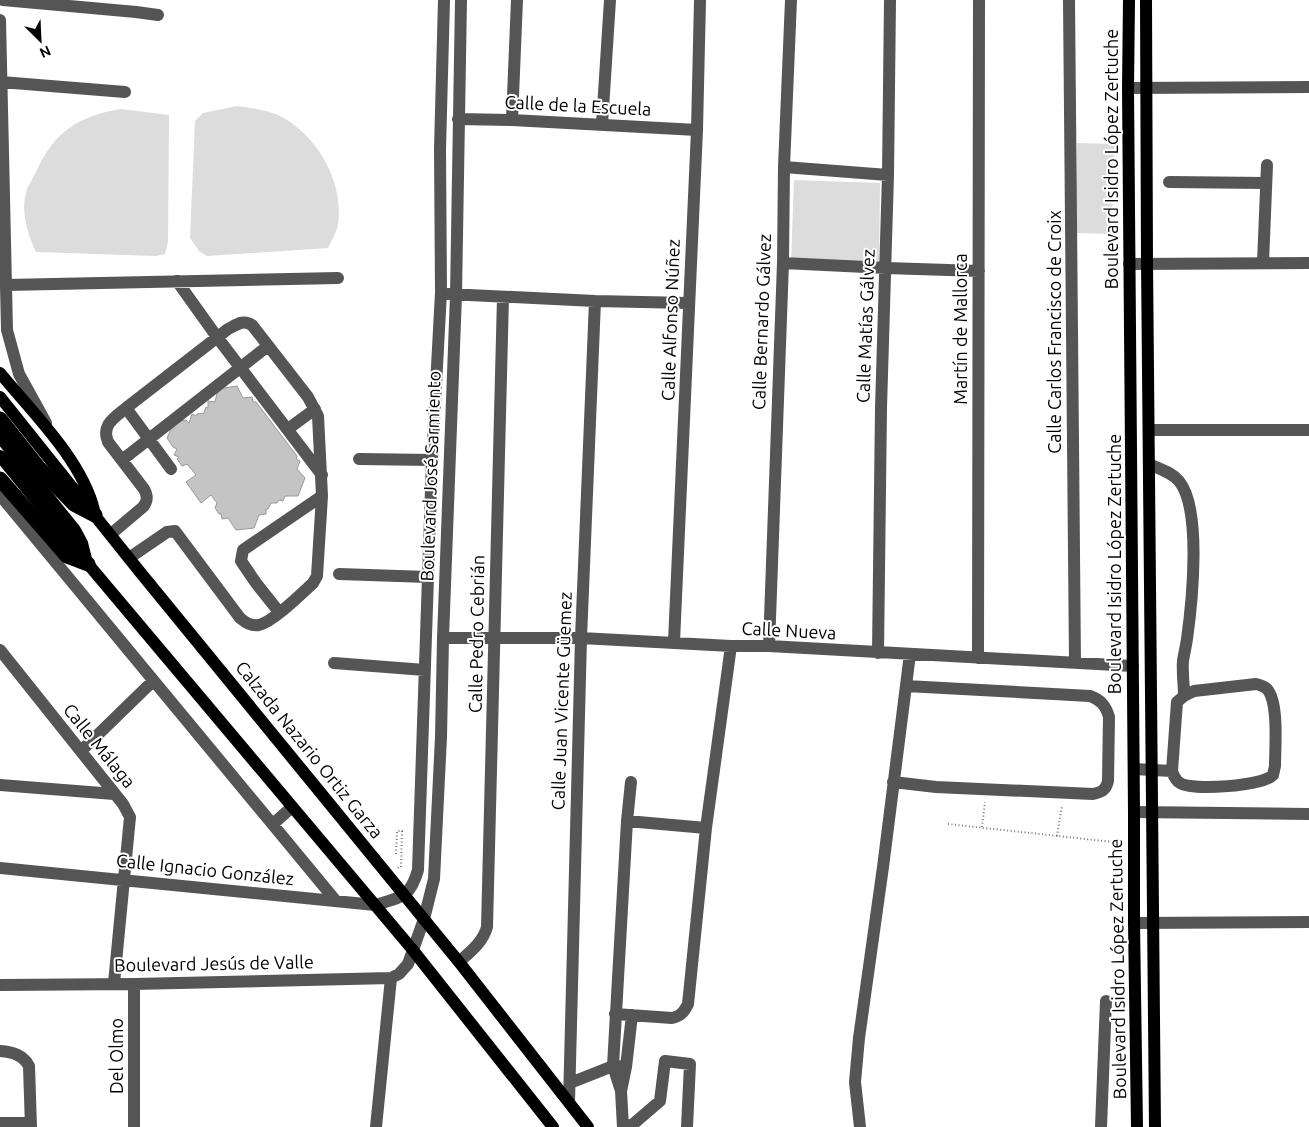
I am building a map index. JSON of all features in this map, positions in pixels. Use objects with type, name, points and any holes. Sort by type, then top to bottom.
[{"type":"highway","points":[[0,419],[38,467],[74,504],[95,514]]},
{"type":"highway","points":[[0,479],[67,556],[88,564]]},
{"type":"main road","name":"Boulevard Isidro López Zertuche","points":[[1129,0],[1128,88],[1137,1127]]},
{"type":"main road","name":"Boulevard Isidro López Zertuche","points":[[1146,0],[1146,262],[1154,1127]]},
{"type":"main road","points":[[0,373],[51,434],[81,476],[88,490],[95,514]]},
{"type":"main road","name":"Calzada Nazario Ortiz Garza","points":[[0,397],[459,962],[588,1127]]},
{"type":"main road","points":[[0,437],[75,530],[82,543],[88,564]]},
{"type":"main road","points":[[0,456],[88,564],[412,949],[553,1127]]},
{"type":"main road","points":[[1131,464],[1149,464]]},
{"type":"street","points":[[3,0],[137,6],[158,15]]},
{"type":"street","name":"Boulevard José Sarmiento","points":[[405,895],[414,883],[418,870],[432,460],[441,292],[440,149],[444,0]]},
{"type":"street","name":"Boulevard José Sarmiento","points":[[412,949],[424,919],[434,879],[441,737],[456,295],[461,0]]},
{"type":"street","points":[[512,120],[517,0]]},
{"type":"street","points":[[602,124],[610,0]]},
{"type":"street","name":"Calle Alfonso Núñez","points":[[674,642],[697,130],[700,0]]},
{"type":"street","name":"Calle Bernardo Gálvez","points":[[769,646],[784,167],[792,0]]},
{"type":"street","name":"Calle Matías Gálvez","points":[[878,653],[881,408],[886,268],[890,0]]},
{"type":"street","name":"Martín de Mallorca","points":[[978,658],[979,0]]},
{"type":"street","name":"Calle Carlos Francisco de Croix","points":[[1069,0],[1075,663]]},
{"type":"street","points":[[0,20],[8,330],[19,374],[51,434]]},
{"type":"street","points":[[2,82],[125,92]]},
{"type":"street","points":[[1128,88],[1309,87]]},
{"type":"street","name":"Calle de la Escuela","points":[[458,119],[602,124],[697,130]]},
{"type":"street","points":[[1263,263],[1267,165]]},
{"type":"street","points":[[784,167],[888,175]]},
{"type":"street","points":[[1169,182],[1266,183]]},
{"type":"street","points":[[1130,264],[1146,262],[1309,263]]},
{"type":"street","points":[[782,263],[979,271]]},
{"type":"street","points":[[6,285],[338,278]]},
{"type":"street","points":[[177,281],[322,475]]},
{"type":"street","points":[[441,292],[456,295],[688,303]]},
{"type":"street","name":"Calle Pedro Cebrián","points":[[459,962],[485,935],[487,926],[503,297]]},
{"type":"street","name":"Calle Juan Vicente Güemez","points":[[569,1102],[581,638],[595,301]]},
{"type":"street","points":[[110,534],[143,507],[148,498],[144,489],[108,442],[106,427],[111,420],[217,337],[240,322],[248,322],[316,409],[319,423],[322,475],[317,576],[313,583],[279,612],[268,621],[258,625],[246,623],[240,618],[175,531],[167,532],[129,558]]},
{"type":"street","points":[[122,460],[268,346]]},
{"type":"street","points":[[126,408],[171,469]]},
{"type":"street","points":[[288,429],[316,409]]},
{"type":"street","points":[[1149,430],[1309,430]]},
{"type":"street","points":[[359,459],[432,460]]},
{"type":"street","points":[[1149,464],[1179,481],[1184,489],[1191,516],[1193,578],[1188,637],[1183,662],[1184,696]]},
{"type":"street","points":[[0,496],[336,901]]},
{"type":"street","points":[[279,612],[241,561],[243,550],[322,496]]},
{"type":"street","points":[[339,574],[428,577]]},
{"type":"street","name":"Calle Nueva","points":[[443,638],[581,638],[731,646],[769,646],[1133,666]]},
{"type":"street","points":[[615,1014],[678,1017],[684,1013],[688,1004],[706,828],[731,646]]},
{"type":"street","name":"Calle Málaga","points":[[0,650],[123,804],[130,817],[114,983]]},
{"type":"street","points":[[860,1127],[855,1082],[859,1038],[910,654]]},
{"type":"street","points":[[334,663],[425,670]]},
{"type":"street","points":[[80,751],[154,681]]},
{"type":"street","points":[[1256,684],[1265,687],[1271,695],[1274,705],[1274,772],[1272,777],[1258,783],[1240,785],[1190,786],[1179,783],[1174,778],[1172,771],[1178,702],[1184,696],[1194,691],[1256,684]]},
{"type":"street","points":[[892,782],[1092,794],[1100,793],[1106,788],[1108,781],[1109,717],[1107,709],[1097,698],[1090,696],[906,686]]},
{"type":"street","points":[[423,738],[441,737]]},
{"type":"street","points":[[1134,769],[1172,771]]},
{"type":"street","points":[[631,782],[627,821],[613,1066],[621,1091],[627,1126],[660,1101],[665,1061],[690,1064],[687,1127]]},
{"type":"street","points":[[0,785],[114,794]]},
{"type":"street","points":[[273,824],[292,808]]},
{"type":"street","points":[[1134,812],[1152,814],[1309,814]]},
{"type":"street","points":[[627,821],[706,828]]},
{"type":"street","name":"Calle Ignacio González","points":[[0,868],[375,905],[405,895]]},
{"type":"street","points":[[1134,923],[1309,922]]},
{"type":"street","points":[[376,1127],[391,978],[395,977],[408,964],[412,949]]},
{"type":"street","name":"Boulevard Jesús de Valle","points":[[0,985],[391,978]]},
{"type":"street","name":"Del Olmo","points":[[134,984],[134,1127]]},
{"type":"street","points":[[1101,1127],[1106,1002]]},
{"type":"street","points":[[621,1091],[626,1067],[632,1015]]},
{"type":"street","points":[[0,1051],[18,1055],[25,1059],[29,1066],[31,1125],[0,1123]]},
{"type":"street","points":[[570,1083],[613,1066],[626,1067]]},
{"type":"path","points":[[982,827],[987,789]]},
{"type":"path","points":[[1057,836],[1064,792]]},
{"type":"path","points":[[948,824],[1134,844]]},
{"type":"path","points":[[396,854],[397,831],[402,831],[402,867]]},
{"type":"shaded area","points":[[237,106],[266,111],[282,117],[307,136],[326,162],[337,192],[339,208],[337,227],[328,248],[207,256],[199,251],[190,238],[195,121],[203,113]]},
{"type":"shaded area","points":[[121,109],[169,115],[168,242],[165,254],[156,256],[36,252],[27,229],[24,205],[27,189],[43,158],[59,136],[80,121]]},
{"type":"shaded area","points":[[1077,143],[1114,144],[1112,234],[1075,233]]},
{"type":"shaded area","points":[[794,180],[880,183],[879,266],[791,263]]},
{"type":"building","points":[[237,386],[243,398],[252,397],[253,402],[256,402],[297,456],[296,459],[300,461],[297,469],[305,478],[298,496],[285,496],[283,501],[279,500],[277,503],[271,503],[268,509],[266,509],[266,514],[259,515],[254,528],[236,530],[228,518],[222,519],[221,514],[215,508],[217,503],[211,495],[201,503],[186,482],[196,475],[187,464],[182,466],[177,459],[179,457],[174,455],[177,449],[173,447],[167,438],[174,422],[186,420],[189,423],[192,414],[196,416],[197,414],[204,413],[206,407],[208,408],[208,401],[215,402],[218,389]]}]
